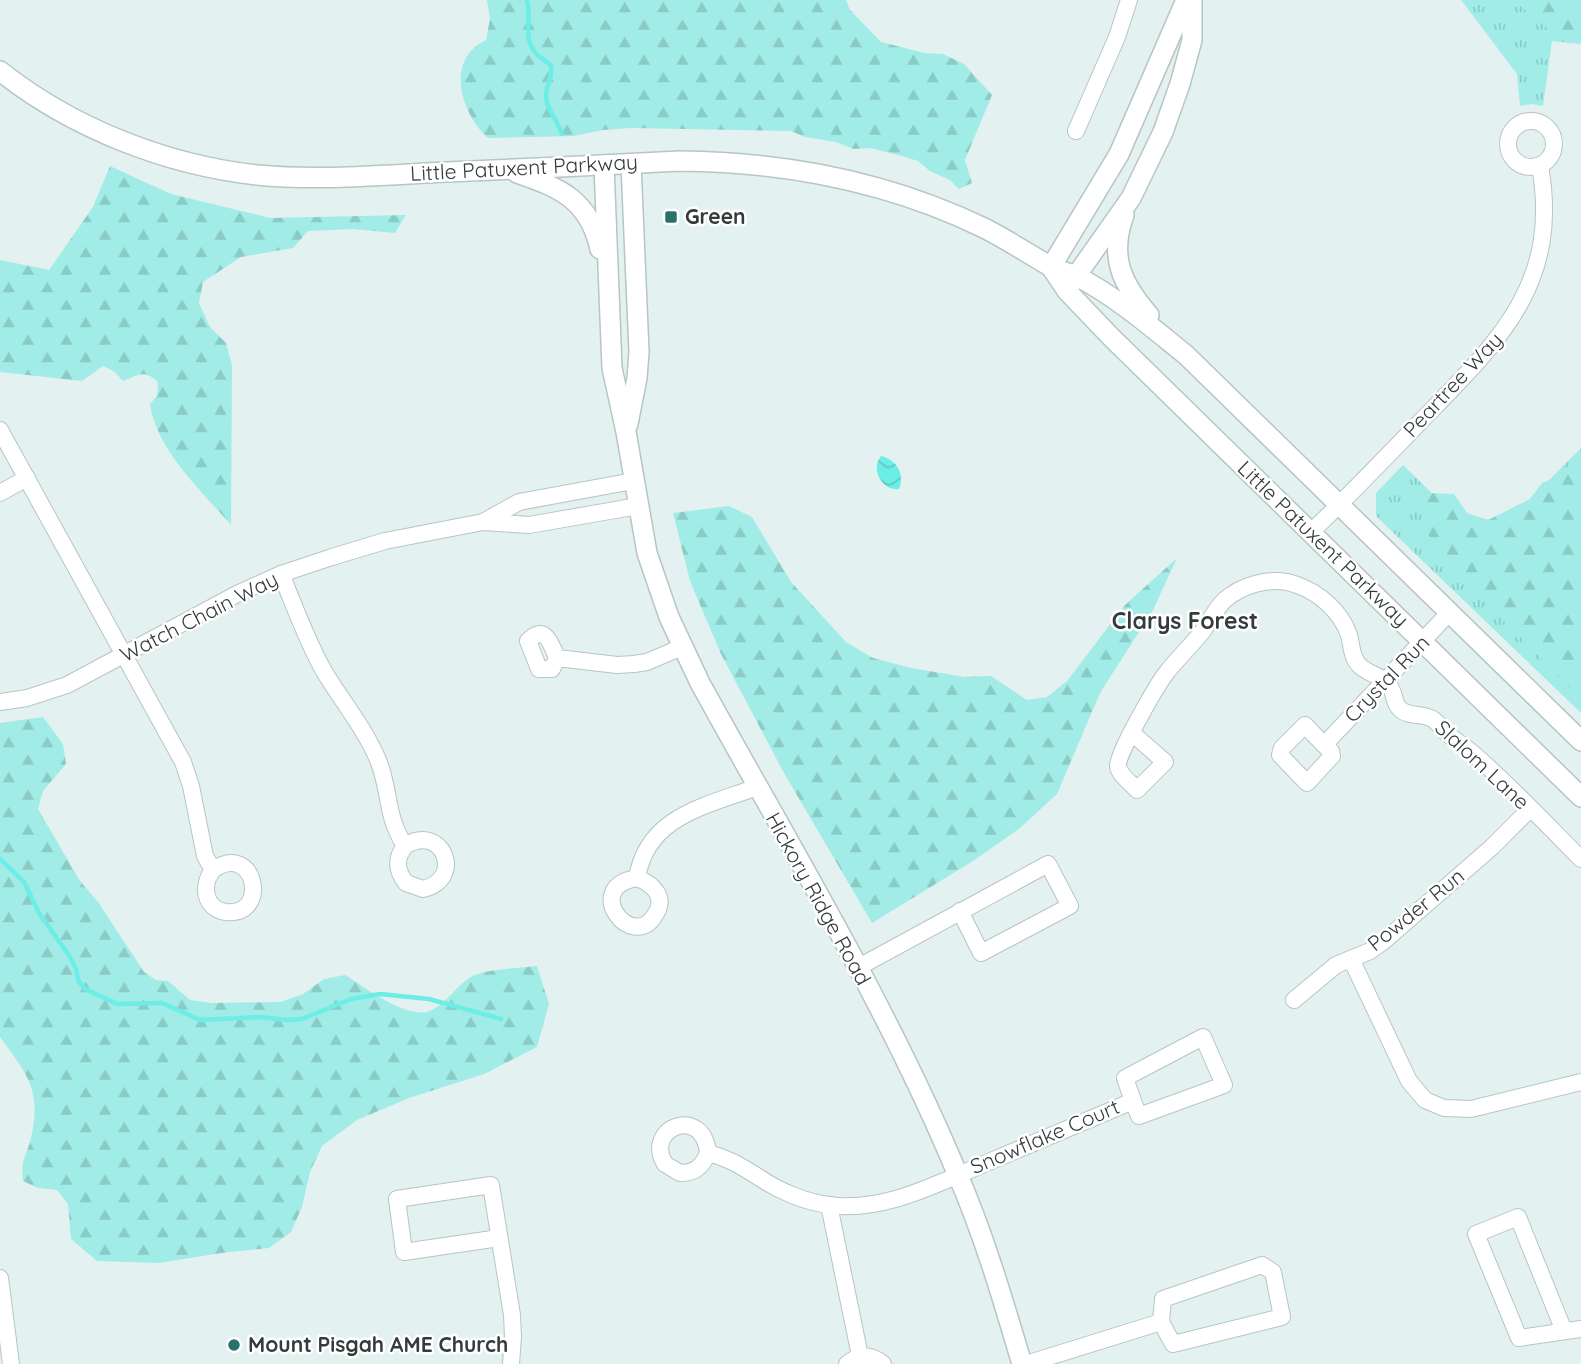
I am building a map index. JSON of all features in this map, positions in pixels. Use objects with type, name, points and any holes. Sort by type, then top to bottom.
[{"type":"street","points":[[1076,131],[1117,37],[1129,0]]},
{"type":"street","points":[[1051,267],[1119,154],[1185,0]]},
{"type":"street","points":[[1185,355],[1136,299],[1121,272],[1117,247],[1118,231],[1130,198],[1163,132],[1180,84],[1192,40],[1192,0]]},
{"type":"street","name":"Little Patuxent Parkway","points":[[0,71],[71,117],[103,133],[166,156],[208,167],[257,175],[303,177],[720,161],[774,166],[856,180],[901,194],[985,228],[1051,267],[1071,283],[1310,533],[1581,797]]},
{"type":"street","name":"Hickory Ridge Road","points":[[626,432],[637,378],[639,352],[631,164]]},
{"type":"street","name":"Hickory Ridge Road","points":[[604,165],[612,368],[626,432],[646,552],[682,646],[857,968],[928,1106],[958,1174],[1024,1364]]},
{"type":"street","name":"Peartree Way","points":[[1310,533],[1485,355],[1517,312],[1539,258],[1544,191],[1540,166]]},
{"type":"street","points":[[506,169],[549,184],[576,201],[596,231],[607,284]]},
{"type":"street","points":[[1071,283],[1130,198]]},
{"type":"street","name":"Little Patuxent Parkway","points":[[1071,283],[1129,309],[1185,355],[1581,741]]},
{"type":"street","points":[[0,430],[183,762],[191,786],[205,856],[212,870]]},
{"type":"street","points":[[0,493],[27,478]]},
{"type":"street","name":"Watch Chain Way","points":[[482,522],[519,502],[633,481]]},
{"type":"street","name":"Watch Chain Way","points":[[0,702],[27,698],[67,685],[198,613],[281,574],[385,541],[482,522],[529,525],[638,506]]},
{"type":"street","points":[[281,574],[323,669],[378,759],[390,815],[405,846]]},
{"type":"street","name":"Slalom Lane","points":[[1132,733],[1158,684],[1203,631],[1220,604],[1231,594],[1262,582],[1295,584],[1322,599],[1343,622],[1355,660],[1391,687],[1399,709],[1432,718],[1581,859]]},
{"type":"street","name":"Crystal Run","points":[[1324,745],[1449,613]]},
{"type":"street","points":[[557,658],[617,665],[634,664],[647,662],[682,646]]},
{"type":"street","points":[[637,878],[640,858],[664,827],[688,813],[757,786]]},
{"type":"street","name":"Powder Run","points":[[1294,1000],[1323,974],[1370,951],[1384,941],[1492,847],[1530,809]]},
{"type":"street","points":[[857,968],[960,911],[1048,864],[1070,906],[981,953],[960,911]]},
{"type":"street","points":[[1351,959],[1409,1081],[1425,1100],[1444,1108],[1471,1109],[1581,1082]]},
{"type":"street","name":"Snowflake Court","points":[[1203,1037],[1224,1085],[1139,1116],[1133,1101],[1125,1078],[1203,1037]]},
{"type":"street","name":"Snowflake Court","points":[[708,1153],[743,1166],[782,1191],[829,1206],[865,1205],[886,1202],[1133,1101]]},
{"type":"street","points":[[499,1238],[404,1252],[397,1199],[491,1185],[512,1315],[511,1364]]},
{"type":"street","points":[[829,1206],[853,1360],[869,1356],[883,1364]]},
{"type":"street","points":[[1564,1331],[1518,1217],[1476,1234],[1519,1338],[1581,1329]]},
{"type":"street","points":[[1262,1265],[1273,1272],[1282,1317],[1174,1344],[1161,1322],[1163,1299],[1262,1265]]},
{"type":"street","points":[[0,1278],[2,1312],[11,1364]]},
{"type":"street","points":[[1024,1364],[1161,1322]]},
{"type":"green space","points":[[487,0],[846,0],[850,10],[881,42],[924,53],[943,54],[964,64],[992,95],[965,160],[972,183],[959,189],[950,180],[930,171],[918,161],[870,148],[854,149],[791,131],[630,128],[574,136],[488,138],[470,115],[461,87],[465,60],[473,49],[486,40],[490,19]]},
{"type":"green space","points":[[1461,0],[1581,0],[1581,44],[1552,41],[1543,106],[1520,106],[1517,74]]},
{"type":"green space","points":[[1513,0],[1581,0],[1581,34],[1570,39],[1551,31]]},
{"type":"green space","points":[[110,166],[171,194],[270,218],[406,215],[395,233],[352,229],[308,231],[293,248],[241,257],[203,282],[199,303],[210,327],[226,343],[232,365],[231,525],[194,484],[161,438],[150,404],[157,396],[158,382],[153,378],[141,374],[123,381],[115,372],[103,366],[82,381],[0,372],[0,260],[49,270],[93,207]]},
{"type":"green space","points":[[1581,448],[1581,713],[1376,516],[1376,493],[1403,465],[1485,545]]},
{"type":"green space","points":[[1581,457],[1581,699],[1470,586],[1425,531],[1420,510],[1432,493],[1454,494],[1467,513],[1488,520],[1530,499],[1542,483],[1562,475]]},
{"type":"green space","points":[[729,506],[752,517],[791,582],[846,642],[873,658],[911,668],[965,677],[991,676],[1027,700],[1047,697],[1067,681],[1125,605],[1177,558],[1153,610],[1100,693],[1057,794],[1020,828],[973,861],[872,923],[784,773],[721,654],[690,581],[673,513]]},
{"type":"green space","points":[[43,717],[63,744],[66,764],[43,791],[38,809],[80,881],[98,902],[144,972],[156,980],[168,981],[190,1000],[211,1003],[281,1002],[303,994],[324,979],[345,975],[387,1001],[422,1012],[437,1007],[475,975],[537,966],[549,1004],[537,1047],[484,1074],[409,1098],[357,1120],[322,1146],[310,1172],[302,1207],[291,1232],[269,1248],[159,1263],[97,1261],[71,1239],[68,1204],[57,1190],[38,1188],[23,1181],[23,1162],[31,1138],[35,1107],[25,1073],[0,1037],[0,723]]},
{"type":"water","points":[[881,456],[898,468],[901,478],[899,489],[887,487],[877,473]]},
{"type":"waterway","points":[[527,0],[529,39],[536,53],[551,66],[547,101],[562,134]]},
{"type":"waterway","points":[[0,859],[24,882],[39,913],[70,957],[78,980],[85,989],[117,1004],[162,1003],[200,1020],[260,1017],[287,1020],[302,1019],[351,999],[380,994],[429,999],[501,1019]]},
{"type":"place","name":"Green","points":[[671,217]]},
{"type":"place","name":"Mount Pisgah AME Church","points":[[234,1345]]},
{"type":"district","name":"Clarys Forest","points":[[1185,621]]}]
